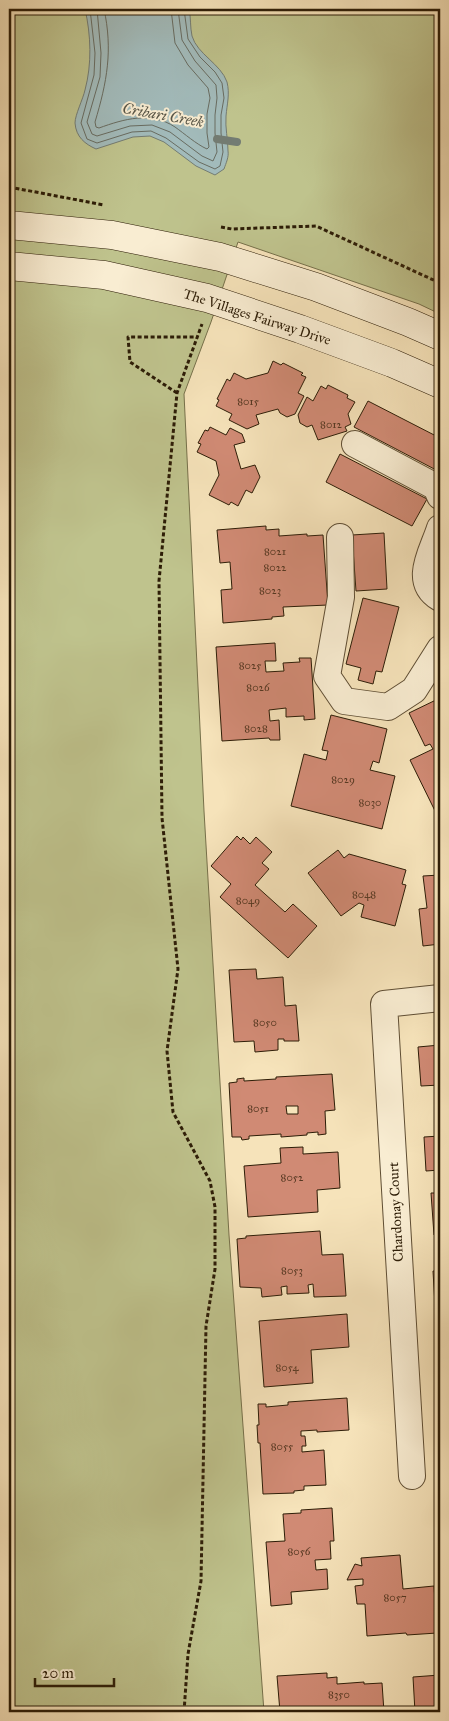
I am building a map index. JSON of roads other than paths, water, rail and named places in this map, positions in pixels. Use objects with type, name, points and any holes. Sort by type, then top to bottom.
[{"type":"street","points":[[9,225],[112,235],[220,257],[316,287],[440,336]]},
{"type":"street","name":"The Villages Fairway Drive","points":[[9,266],[104,275],[207,298],[300,329],[392,363],[440,384]]},
{"type":"street","points":[[355,444],[436,487],[440,496]]},
{"type":"street","points":[[440,528],[428,558],[426,580],[435,595],[440,598]]},
{"type":"street","points":[[340,537],[341,597],[327,676],[344,701],[388,707],[414,690],[440,649]]},
{"type":"street","name":"Chardonay Court","points":[[412,1476],[384,1004],[440,998]]},
{"type":"water","points":[[85,9],[189,9],[191,33],[195,42],[220,70],[228,86],[226,120],[228,153],[224,169],[215,175],[196,166],[164,142],[150,136],[133,137],[96,149],[82,139],[77,132],[75,123],[85,90],[90,60],[89,29]]},
{"type":"waterway","name":"Cribari Creek","points":[[217,139],[237,142]]}]
